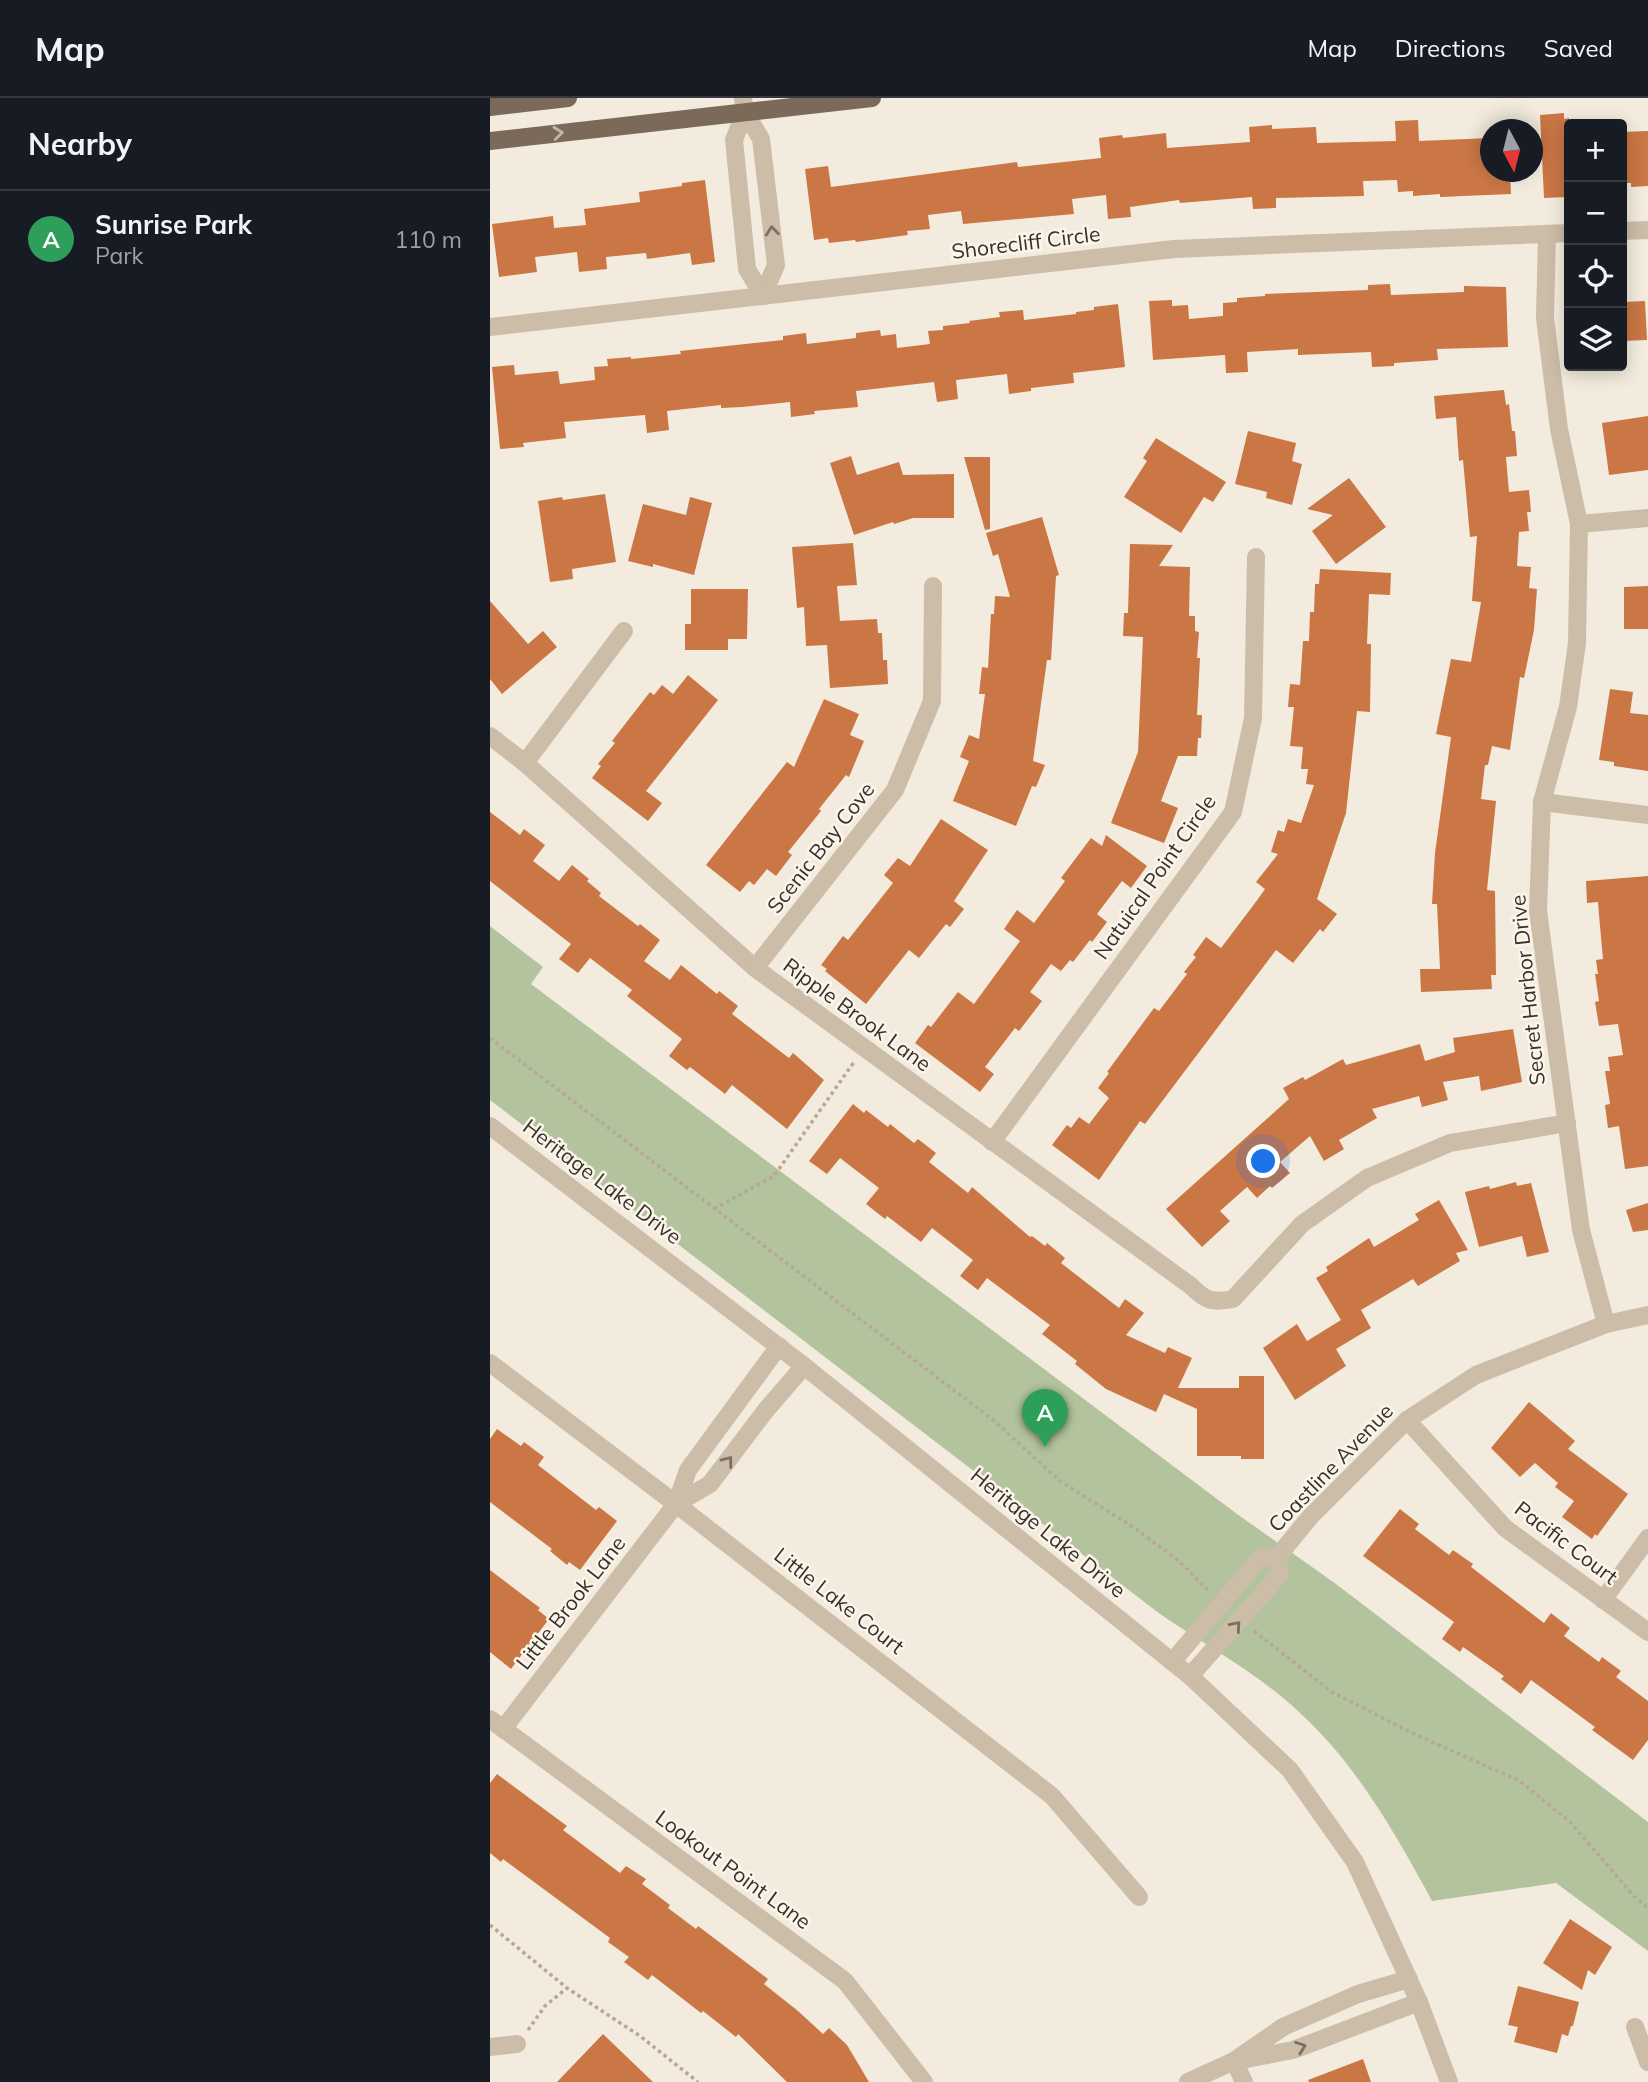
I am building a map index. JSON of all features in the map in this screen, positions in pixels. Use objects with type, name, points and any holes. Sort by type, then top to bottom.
[{"type":"main road","points":[[490,107],[568,98]]},
{"type":"main road","points":[[490,141],[744,105],[872,98]]},
{"type":"street","points":[[744,105],[761,139],[776,265],[763,296]]},
{"type":"street","points":[[744,105],[734,140],[747,269],[763,296]]},
{"type":"street","points":[[1627,231],[1648,230]]},
{"type":"street","name":"Shorecliff Circle","points":[[490,327],[1174,249],[1564,233]]},
{"type":"street","name":"Secret Harbor Drive","points":[[1547,234],[1545,318],[1559,429],[1579,524],[1577,643],[1568,707],[1542,802],[1538,911],[1581,1230],[1606,1324]]},
{"type":"street","points":[[1579,524],[1648,518]]},
{"type":"street","name":"Natuical Point Circle","points":[[992,1142],[1233,812],[1253,718],[1256,558]]},
{"type":"street","name":"Scenic Bay Cove","points":[[755,968],[895,790],[932,701],[933,586]]},
{"type":"street","points":[[525,763],[624,631]]},
{"type":"street","name":"Ripple Brook Lane","points":[[490,736],[525,763],[755,968],[1191,1286],[1203,1298],[1219,1301],[1233,1299],[1302,1224],[1367,1178],[1450,1143],[1567,1123]]},
{"type":"street","points":[[1542,802],[1648,815]]},
{"type":"street","name":"Heritage Lake Drive","points":[[490,1126],[779,1346],[1172,1662],[1290,1770],[1355,1862],[1419,2002],[1449,2082]]},
{"type":"street","name":"Coastline Avenue","points":[[1172,1662],[1260,1559],[1278,1556],[1310,1517],[1407,1420],[1476,1375],[1606,1324],[1648,1315]]},
{"type":"street","name":"Little Brook Lane","points":[[496,1724],[676,1504],[688,1471],[779,1346]]},
{"type":"street","name":"Little Lake Court","points":[[490,1363],[1052,1796],[1139,1897]]},
{"type":"street","name":"Little Brook Lane","points":[[676,1504],[710,1484],[766,1410],[804,1366]]},
{"type":"street","name":"Pacific Court","points":[[1407,1420],[1505,1528],[1648,1632]]},
{"type":"street","points":[[1603,1600],[1648,1538]]},
{"type":"street","name":"Coastline Avenue","points":[[1189,1676],[1280,1574],[1278,1556]]},
{"type":"street","name":"Lookout Point Lane","points":[[496,1724],[845,1981],[924,2082]]},
{"type":"street","points":[[1188,2082],[1234,2061],[1283,2027],[1358,1994],[1409,1979]]},
{"type":"street","points":[[1234,2061],[1293,2050],[1419,2002]]},
{"type":"street","points":[[1634,2027],[1648,2062]]},
{"type":"street","points":[[490,2047],[517,2044]]},
{"type":"street","points":[[1234,2061],[1244,2082]]},
{"type":"path","points":[[490,1038],[993,1420],[1060,1481],[1136,1529],[1179,1561],[1222,1602]]},
{"type":"path","points":[[714,1209],[774,1176],[864,1048]]},
{"type":"path","points":[[1241,1620],[1332,1692],[1412,1733],[1520,1781],[1569,1821],[1634,1896],[1648,1908]]},
{"type":"path","points":[[490,1925],[567,1988],[640,2036],[698,2082]]},
{"type":"path","points":[[517,2044],[545,2006],[567,1988]]},
{"type":"green space","points":[[490,926],[543,967],[531,984],[1237,1514],[1336,1584],[1648,1822],[1648,1951],[1556,1883],[1432,1901],[1357,1777],[1320,1733],[1284,1699],[1250,1673],[1160,1614],[490,1100]]},
{"type":"building","points":[[1564,113],[1564,197],[1544,198],[1543,119],[1540,119],[1540,115]]},
{"type":"building","points":[[1418,120],[1419,141],[1480,138],[1480,182],[1510,182],[1511,194],[1413,196],[1413,191],[1398,192],[1397,180],[1363,181],[1364,196],[1276,198],[1276,208],[1253,209],[1252,197],[1180,203],[1179,200],[1130,207],[1131,217],[1108,219],[1106,195],[1072,199],[1074,214],[963,224],[961,211],[928,215],[930,229],[907,231],[908,235],[856,242],[829,243],[828,238],[814,240],[805,169],[828,166],[831,187],[1017,162],[1018,167],[1101,158],[1099,138],[1122,135],[1123,138],[1166,133],[1167,148],[1250,142],[1249,127],[1272,125],[1272,129],[1316,127],[1317,143],[1396,141],[1395,121]]},
{"type":"building","points":[[1648,131],[1648,186],[1631,187],[1631,183],[1627,183],[1627,132]]},
{"type":"building","points":[[705,180],[715,262],[692,265],[690,253],[647,259],[646,253],[606,257],[607,269],[579,272],[577,252],[535,257],[537,272],[499,277],[492,224],[553,216],[554,228],[586,225],[584,209],[640,202],[639,192]]},
{"type":"building","points":[[1390,284],[1391,295],[1464,292],[1464,286],[1506,287],[1508,347],[1437,349],[1438,360],[1372,367],[1371,352],[1298,355],[1298,349],[1247,352],[1248,372],[1226,373],[1225,355],[1153,360],[1149,301],[1172,300],[1172,306],[1188,305],[1189,319],[1223,316],[1223,303],[1237,302],[1237,298],[1265,294],[1368,290],[1368,285]]},
{"type":"building","points":[[1645,301],[1647,340],[1627,341],[1627,302]]},
{"type":"building","points":[[1118,304],[1125,367],[1073,373],[1074,383],[1031,388],[1031,391],[1009,394],[1007,374],[956,380],[958,399],[937,402],[934,382],[856,391],[858,407],[814,411],[815,414],[791,417],[790,402],[667,411],[669,430],[647,433],[645,415],[564,422],[566,438],[523,443],[524,447],[500,449],[492,367],[514,365],[515,375],[558,371],[560,384],[595,380],[594,367],[608,366],[607,359],[681,354],[680,351],[783,340],[783,336],[806,333],[807,344],[856,338],[856,333],[880,330],[881,336],[896,334],[897,348],[930,344],[928,331],[1000,317],[999,312],[1023,310],[1024,320],[1076,314],[1094,310],[1094,307]]},
{"type":"building","points":[[1504,390],[1506,405],[1509,404],[1512,431],[1515,431],[1517,456],[1506,457],[1509,492],[1529,490],[1531,512],[1527,512],[1529,531],[1519,532],[1517,566],[1531,567],[1529,588],[1537,589],[1534,630],[1524,678],[1520,677],[1510,750],[1492,746],[1488,765],[1485,765],[1481,799],[1496,801],[1487,890],[1495,891],[1496,975],[1491,975],[1492,989],[1421,992],[1420,969],[1440,969],[1437,904],[1432,904],[1435,853],[1451,737],[1436,734],[1451,659],[1471,662],[1481,602],[1472,601],[1477,536],[1470,537],[1463,460],[1459,461],[1456,417],[1436,419],[1434,396]]},
{"type":"building","points":[[1648,416],[1648,470],[1609,475],[1602,423]]},
{"type":"building","points":[[1248,431],[1296,443],[1292,461],[1302,464],[1292,505],[1266,498],[1267,492],[1235,484]]},
{"type":"building","points":[[1156,438],[1226,482],[1213,502],[1204,497],[1181,533],[1124,497],[1147,461],[1143,458]]},
{"type":"building","points":[[851,456],[857,475],[899,462],[903,475],[954,474],[954,518],[913,518],[854,535],[830,463]]},
{"type":"building","points":[[964,457],[990,457],[990,529],[985,530]]},
{"type":"building","points":[[1349,478],[1386,527],[1336,564],[1312,531],[1333,515],[1307,509]]},
{"type":"building","points":[[605,494],[616,562],[572,569],[573,579],[550,582],[538,501]]},
{"type":"building","points":[[690,497],[712,503],[694,575],[653,564],[653,567],[628,561],[643,504],[686,515]]},
{"type":"building","points":[[1042,517],[1059,575],[1056,576],[1051,660],[1047,660],[1033,761],[1045,765],[1036,787],[1032,786],[1016,826],[953,801],[969,761],[960,757],[969,735],[979,739],[985,694],[979,694],[982,667],[988,668],[991,614],[994,614],[995,596],[1010,597],[998,554],[993,556],[986,533]]},
{"type":"building","points":[[853,543],[857,585],[837,586],[840,621],[877,619],[878,633],[882,633],[883,660],[887,660],[888,684],[830,688],[827,645],[806,646],[804,607],[797,608],[792,547]]},
{"type":"building","points":[[1130,544],[1173,545],[1159,566],[1190,567],[1189,616],[1195,616],[1195,631],[1199,632],[1197,715],[1202,715],[1201,738],[1198,738],[1197,756],[1178,756],[1161,801],[1178,808],[1164,843],[1111,823],[1138,752],[1143,637],[1123,636],[1124,613],[1128,613]]},
{"type":"building","points":[[1320,569],[1391,573],[1390,595],[1369,594],[1367,644],[1371,644],[1370,712],[1357,711],[1346,813],[1317,899],[1337,914],[1323,932],[1320,929],[1293,963],[1276,950],[1145,1124],[1140,1121],[1099,1180],[1052,1145],[1067,1125],[1071,1128],[1079,1117],[1089,1124],[1109,1098],[1098,1088],[1109,1073],[1107,1072],[1154,1008],[1159,1011],[1187,974],[1184,972],[1196,957],[1193,955],[1206,937],[1221,948],[1258,899],[1265,889],[1256,882],[1278,854],[1271,852],[1278,830],[1284,832],[1288,819],[1301,823],[1314,785],[1306,784],[1308,769],[1301,769],[1303,747],[1290,746],[1294,707],[1288,707],[1290,684],[1300,685],[1303,641],[1309,641],[1310,612],[1314,612],[1315,584],[1319,584]]},
{"type":"building","points":[[1648,586],[1648,629],[1624,629],[1624,587]]},
{"type":"building","points":[[691,589],[748,589],[747,639],[728,639],[728,650],[685,650],[685,624],[691,624]]},
{"type":"building","points":[[490,601],[528,644],[543,631],[557,647],[502,694],[490,679]]},
{"type":"building","points":[[688,675],[718,700],[646,791],[662,803],[648,821],[592,778],[601,766],[598,764],[615,743],[612,741],[650,692],[654,695],[662,685],[673,694]]},
{"type":"building","points":[[1610,689],[1633,692],[1630,713],[1648,715],[1648,771],[1614,766],[1614,762],[1599,760]]},
{"type":"building","points":[[824,699],[859,714],[850,735],[864,741],[849,777],[846,775],[819,809],[821,811],[788,852],[792,855],[776,876],[767,869],[754,885],[749,881],[740,892],[706,865],[787,762],[794,767]]},
{"type":"building","points":[[490,812],[520,835],[524,829],[545,845],[533,861],[559,881],[572,865],[589,879],[587,881],[601,893],[599,896],[660,940],[644,961],[670,980],[681,965],[717,994],[719,991],[738,1006],[732,1014],[789,1058],[793,1053],[824,1080],[787,1129],[732,1085],[725,1094],[690,1067],[687,1070],[669,1056],[682,1039],[627,996],[632,990],[590,958],[578,973],[559,959],[571,944],[490,881]]},
{"type":"building","points":[[941,819],[988,850],[954,901],[964,909],[950,927],[946,924],[919,958],[909,950],[866,1004],[821,965],[843,936],[848,940],[893,883],[884,875],[898,858],[910,866]]},
{"type":"building","points":[[1106,835],[1147,866],[1131,888],[1122,881],[1097,914],[1107,922],[1092,942],[1090,940],[1073,962],[1070,960],[1061,971],[1051,964],[1030,992],[1042,1001],[1019,1031],[1015,1028],[985,1067],[994,1074],[980,1092],[915,1043],[958,992],[974,1004],[1020,941],[1004,929],[1017,910],[1034,923],[1065,881],[1061,878],[1091,838],[1102,846]]},
{"type":"building","points":[[1648,876],[1648,1166],[1625,1169],[1619,1126],[1608,1128],[1605,1105],[1610,1104],[1605,1071],[1610,1071],[1608,1057],[1623,1055],[1618,1024],[1599,1026],[1595,1002],[1599,1001],[1595,974],[1598,974],[1596,960],[1603,959],[1598,902],[1587,903],[1586,881]]},
{"type":"building","points":[[1513,1029],[1522,1082],[1481,1091],[1479,1076],[1443,1082],[1448,1100],[1422,1107],[1419,1096],[1372,1109],[1377,1118],[1339,1140],[1344,1149],[1324,1161],[1310,1136],[1280,1162],[1290,1173],[1272,1188],[1270,1186],[1257,1198],[1247,1187],[1220,1211],[1230,1221],[1202,1247],[1166,1209],[1289,1099],[1283,1088],[1303,1077],[1305,1080],[1343,1059],[1346,1065],[1420,1044],[1425,1061],[1455,1052],[1453,1038]]},
{"type":"building","points":[[853,1104],[864,1113],[866,1110],[888,1127],[890,1124],[914,1143],[918,1139],[936,1153],[929,1162],[968,1193],[972,1187],[1030,1237],[1045,1246],[1047,1243],[1065,1258],[1061,1263],[1119,1308],[1125,1299],[1144,1313],[1126,1335],[1165,1353],[1168,1347],[1192,1358],[1178,1388],[1239,1388],[1239,1376],[1264,1376],[1264,1459],[1197,1456],[1197,1409],[1164,1394],[1156,1412],[1106,1389],[1075,1364],[1077,1361],[1042,1334],[1050,1325],[987,1278],[978,1290],[960,1276],[973,1260],[932,1228],[921,1242],[866,1204],[879,1188],[840,1158],[827,1174],[809,1161]]},
{"type":"building","points":[[1516,1182],[1517,1186],[1531,1183],[1549,1252],[1527,1257],[1522,1236],[1479,1247],[1465,1192]]},
{"type":"building","points":[[1439,1200],[1468,1250],[1456,1253],[1460,1261],[1418,1286],[1413,1279],[1361,1310],[1371,1328],[1336,1349],[1346,1366],[1295,1400],[1263,1348],[1297,1324],[1307,1341],[1341,1320],[1316,1278],[1328,1271],[1326,1267],[1369,1238],[1374,1247],[1419,1220],[1415,1214]]},
{"type":"building","points":[[1648,1203],[1648,1230],[1633,1232],[1626,1210]]},
{"type":"building","points":[[1529,1402],[1575,1441],[1568,1449],[1628,1494],[1592,1539],[1562,1517],[1574,1501],[1555,1487],[1558,1483],[1535,1463],[1520,1477],[1491,1448]]},
{"type":"building","points":[[497,1429],[521,1446],[524,1442],[544,1457],[538,1465],[596,1510],[599,1507],[617,1521],[580,1570],[569,1562],[567,1565],[550,1551],[552,1549],[490,1502],[490,1439]]},
{"type":"building","points":[[1400,1509],[1419,1524],[1415,1529],[1449,1555],[1453,1550],[1473,1564],[1471,1567],[1544,1623],[1551,1613],[1570,1628],[1564,1636],[1599,1662],[1602,1657],[1621,1671],[1616,1677],[1648,1701],[1648,1740],[1633,1760],[1592,1730],[1595,1727],[1531,1680],[1521,1694],[1501,1679],[1504,1676],[1463,1647],[1460,1652],[1442,1639],[1454,1622],[1363,1556]]},
{"type":"building","points":[[490,1570],[540,1608],[538,1610],[549,1619],[511,1669],[490,1652]]},
{"type":"building","points":[[497,1774],[567,1826],[563,1830],[620,1873],[626,1866],[646,1879],[642,1884],[670,1905],[668,1908],[696,1929],[698,1926],[768,1979],[764,1984],[823,2034],[829,2028],[847,2045],[869,2082],[787,2082],[738,2034],[736,2037],[703,2011],[701,2013],[652,1975],[648,1980],[624,1962],[629,1957],[608,1942],[610,1938],[503,1859],[501,1862],[490,1853],[490,1783]]},
{"type":"building","points":[[1570,1919],[1612,1947],[1595,1975],[1588,1970],[1582,1990],[1543,1963]]},
{"type":"building","points":[[1518,1986],[1579,2002],[1573,2026],[1568,2036],[1562,2034],[1557,2053],[1514,2042],[1518,2027],[1508,2025]]},
{"type":"building","points":[[603,2034],[653,2082],[557,2082]]},
{"type":"building","points":[[1363,2059],[1371,2082],[1308,2080]]},
{"type":"place","name":"Sunrise Park","points":[[1045,1447]]}]
